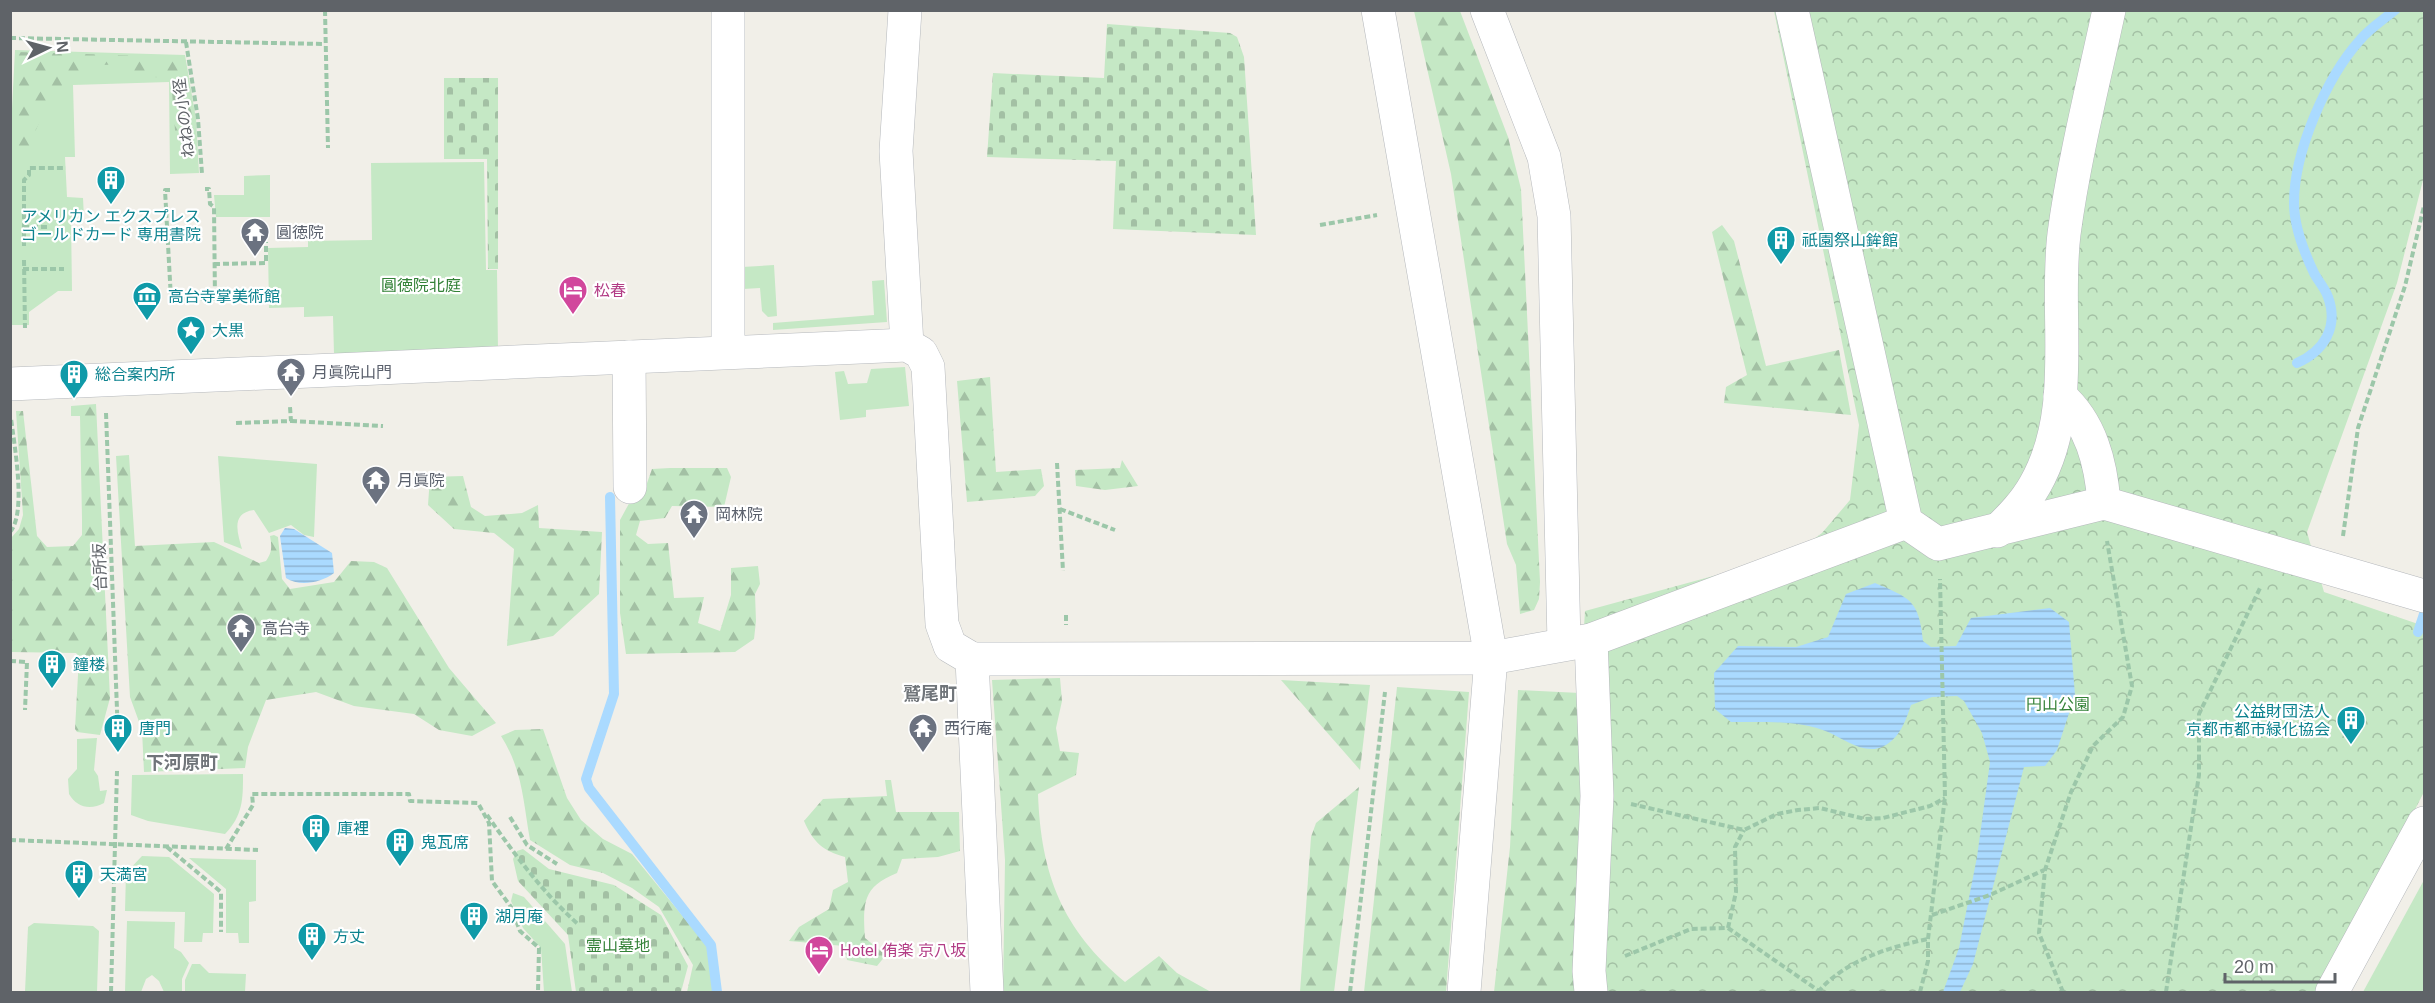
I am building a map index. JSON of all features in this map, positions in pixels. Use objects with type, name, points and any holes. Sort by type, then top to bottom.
[{"type":"street","points":[[728,10],[728,352]]},
{"type":"street","points":[[905,10],[896,151],[908,345]]},
{"type":"street","points":[[1378,10],[1491,658],[1464,993]]},
{"type":"street","points":[[1487,10],[1544,157],[1554,216],[1578,641],[1597,796],[1590,982]]},
{"type":"street","points":[[1792,10],[1906,522],[1938,544],[2103,503],[2339,569],[2424,596]]},
{"type":"street","points":[[1997,531],[2023,502],[2043,470],[2056,434],[2060,396],[2062,253],[2068,202],[2109,10]]},
{"type":"street","points":[[10,384],[908,345],[921,353],[928,367],[942,624],[950,646],[972,658],[1491,658],[1578,641],[1906,522]]},
{"type":"street","points":[[629,357],[630,487]]},
{"type":"street","points":[[2060,396],[2073,407],[2092,443],[2099,463],[2103,503]]},
{"type":"street","points":[[972,658],[987,993]]},
{"type":"street","points":[[2332,993],[2424,823]]},
{"type":"path","points":[[325,10],[328,148]]},
{"type":"path","points":[[10,38],[325,44]]},
{"type":"path","name":"ねねの小径","points":[[186,42],[198,119],[202,174]]},
{"type":"path","points":[[24,246],[24,180],[29,175],[29,168],[66,168]]},
{"type":"path","points":[[170,190],[165,190],[171,299],[215,298],[214,207],[210,204],[209,189],[205,189]]},
{"type":"path","points":[[2339,569],[2358,428],[2405,286],[2424,206]]},
{"type":"path","points":[[1320,225],[1413,208]]},
{"type":"path","points":[[23,227],[50,227]]},
{"type":"path","points":[[214,264],[266,263],[266,242]]},
{"type":"path","points":[[24,260],[25,328]]},
{"type":"path","points":[[23,269],[64,269]]},
{"type":"path","points":[[290,403],[291,421]]},
{"type":"path","name":"台所坂","points":[[106,408],[118,737]]},
{"type":"path","points":[[10,409],[18,509],[16,525],[10,532]]},
{"type":"path","points":[[236,423],[291,421],[382,426]]},
{"type":"path","points":[[1057,463],[1063,571]]},
{"type":"path","points":[[2063,993],[2039,933],[2045,870],[2071,792],[2093,746],[2123,717],[2132,686],[2109,555],[2103,503]]},
{"type":"path","points":[[1060,508],[1115,530]]},
{"type":"path","points":[[1920,993],[1928,961],[1928,939],[1946,797],[1938,544]]},
{"type":"path","points":[[2166,993],[2199,775],[2199,714],[2278,553]]},
{"type":"path","points":[[1350,993],[1389,658]]},
{"type":"path","points":[[10,661],[27,662],[25,710]]},
{"type":"path","points":[[111,993],[117,771]]},
{"type":"path","points":[[226,849],[253,805],[252,794],[409,794],[410,801],[478,802]]},
{"type":"path","points":[[1597,796],[1744,830]]},
{"type":"path","points":[[1728,928],[1736,892],[1735,847],[1744,830],[1769,817],[1798,810],[1820,808],[1865,819],[1883,818],[1930,806],[1946,797]]},
{"type":"path","points":[[478,802],[518,858],[557,905],[579,926]]},
{"type":"path","points":[[478,802],[489,823],[492,881],[511,907],[520,931],[539,948],[538,993]]},
{"type":"path","points":[[510,817],[527,845],[557,864]]},
{"type":"path","points":[[10,840],[258,850]]},
{"type":"path","points":[[166,847],[221,892],[221,932]]},
{"type":"path","points":[[1932,915],[1990,895],[2045,870]]},
{"type":"path","points":[[1590,982],[1657,941],[1691,930],[1728,928],[1818,992],[1869,956],[1928,939]]},
{"type":"green space","points":[[1414,11],[1460,11],[1508,137],[1521,189],[1540,582],[1539,599],[1534,610],[1520,614],[1516,565],[1507,544],[1451,174]]},
{"type":"green space","name":"円山公園","points":[[1774,11],[2424,11],[2424,176],[2397,283],[2307,532],[2324,592],[2424,626],[2424,792],[2321,992],[1581,992],[1590,768],[1581,675],[1585,611],[1794,554],[1822,533],[1850,500],[1859,425]]},
{"type":"green space","points":[[1107,24],[1230,33],[1237,37],[1244,57],[1256,235],[1113,229],[1116,161],[987,157],[993,73],[1104,78]]},
{"type":"green space","points":[[15,50],[185,55],[196,119],[199,173],[170,174],[169,82],[73,85],[75,157],[65,157],[67,197],[83,198],[84,218],[71,219],[72,291],[58,291],[29,312],[29,325],[11,325],[10,147]]},
{"type":"green space","points":[[17,52],[182,57],[192,116],[180,144],[176,143],[171,78],[134,76],[130,64],[101,65],[87,75],[65,81],[45,110],[34,134],[28,163],[15,162]]},
{"type":"green space","points":[[444,78],[498,78],[498,269],[488,269],[487,159],[444,159]]},
{"type":"green space","name":"圓徳院北庭","points":[[484,162],[486,270],[497,270],[498,351],[334,354],[333,316],[304,317],[304,307],[269,308],[268,248],[308,247],[308,241],[372,240],[371,163]]},
{"type":"green space","points":[[270,175],[270,217],[216,217],[214,195],[244,195],[244,176]]},
{"type":"green space","points":[[1722,225],[1734,241],[1766,366],[1839,350],[1851,415],[1724,403],[1726,387],[1747,375],[1712,232]]},
{"type":"green space","points":[[774,265],[777,316],[768,317],[762,311],[760,288],[743,289],[742,267]]},
{"type":"green space","points":[[884,280],[887,322],[773,330],[773,323],[874,315],[872,281]]},
{"type":"green space","points":[[905,367],[909,406],[866,410],[866,417],[840,420],[835,372],[844,371],[848,384],[867,383],[871,369]]},
{"type":"green space","points":[[990,377],[996,472],[1041,469],[1044,486],[1035,496],[967,502],[957,381]]},
{"type":"green space","points":[[96,404],[110,698],[100,735],[77,732],[75,729],[79,657],[76,653],[10,652],[11,538],[19,529],[23,515],[16,411],[23,411],[37,536],[47,547],[73,546],[82,535],[82,519],[80,416],[71,416],[71,406]]},
{"type":"green space","points":[[129,455],[135,546],[214,542],[259,563],[268,558],[271,549],[270,536],[274,535],[278,537],[282,579],[290,589],[334,582],[351,561],[374,562],[387,568],[449,668],[496,723],[472,736],[439,730],[414,714],[354,706],[316,692],[266,700],[248,747],[245,768],[144,772],[142,730],[130,697],[116,456]]},
{"type":"green space","points":[[218,456],[317,464],[314,537],[304,535],[291,525],[269,533],[254,510],[242,515],[239,519],[238,530],[242,549],[224,542]]},
{"type":"green space","points":[[1122,460],[1138,486],[1105,490],[1076,486],[1075,470],[1120,468]]},
{"type":"green space","points":[[727,468],[731,477],[724,507],[672,506],[665,518],[640,521],[636,535],[648,544],[668,543],[674,598],[704,597],[698,623],[720,631],[731,595],[731,568],[758,566],[760,584],[755,594],[754,639],[735,652],[626,654],[620,613],[620,520],[632,498],[646,486],[652,469]]},
{"type":"green space","points":[[463,476],[471,507],[485,516],[522,513],[538,505],[539,528],[602,532],[599,594],[553,636],[507,646],[514,549],[494,533],[454,529],[428,505],[430,477]]},
{"type":"green space","points":[[1060,678],[1062,701],[1056,728],[1060,751],[1079,753],[1076,775],[1038,794],[1044,850],[1059,899],[1085,942],[1125,982],[1159,956],[1177,973],[1211,992],[1003,992],[1005,860],[992,680]]},
{"type":"green space","points":[[1281,680],[1370,685],[1360,770]]},
{"type":"green space","points":[[1397,687],[1469,692],[1446,992],[1364,992]]},
{"type":"green space","points":[[1518,690],[1580,693],[1586,768],[1574,929],[1577,992],[1494,992],[1510,847]]},
{"type":"green space","points":[[543,729],[567,798],[581,820],[603,839],[632,854],[707,946],[713,992],[687,992],[693,965],[659,907],[632,888],[603,873],[570,865],[530,840],[518,774],[501,736],[515,730]]},
{"type":"green space","points":[[97,738],[94,770],[98,776],[100,791],[107,790],[104,803],[89,807],[80,805],[72,799],[69,794],[68,779],[77,769],[77,739]]},
{"type":"green space","points":[[243,774],[239,813],[225,834],[148,821],[131,815],[132,775]]},
{"type":"green space","points":[[885,780],[891,780],[896,812],[959,812],[960,851],[938,857],[902,859],[897,873],[885,878],[871,890],[865,906],[865,938],[886,955],[877,966],[847,960],[844,946],[789,941],[799,927],[829,909],[833,890],[848,882],[845,857],[820,845],[811,835],[804,821],[823,799],[887,796]]},
{"type":"green space","points":[[1359,787],[1334,992],[1300,992],[1311,837],[1316,823]]},
{"type":"green space","name":"霊山墓地","points":[[523,849],[549,869],[614,885],[661,915],[688,966],[681,992],[576,992],[568,935],[518,881],[513,859],[517,851]]},
{"type":"green space","points":[[142,856],[169,857],[214,894],[213,933],[203,933],[202,942],[184,942],[185,912],[125,911],[126,873]]},
{"type":"green space","points":[[189,858],[256,860],[256,901],[249,902],[249,943],[239,943],[238,933],[226,933],[226,889]]},
{"type":"green space","points":[[2424,880],[2424,992],[2363,992]]},
{"type":"green space","points":[[513,893],[524,897],[565,944],[572,992],[544,992],[541,948],[523,928],[511,901]]},
{"type":"green space","points":[[127,921],[175,922],[174,948],[181,952],[189,963],[182,979],[182,992],[164,992],[159,981],[152,975],[146,979],[141,992],[125,992]]},
{"type":"green space","points":[[34,923],[93,926],[99,931],[97,992],[25,992],[28,927]]},
{"type":"green space","points":[[192,964],[200,964],[209,973],[246,974],[245,992],[185,992],[185,980]]},
{"type":"water","points":[[285,528],[294,529],[332,553],[334,573],[310,583],[291,581],[286,578],[280,536]]},
{"type":"water","points":[[1875,583],[1911,602],[1919,617],[1923,641],[1931,647],[1956,646],[1971,618],[2050,608],[2069,622],[2075,695],[2057,750],[2045,766],[2024,767],[1973,964],[1960,992],[1943,992],[1959,948],[1977,857],[1990,762],[1982,733],[1964,701],[1957,696],[1932,697],[1911,705],[1898,733],[1890,743],[1877,749],[1862,748],[1828,732],[1805,725],[1780,722],[1731,722],[1715,709],[1714,673],[1738,646],[1796,647],[1828,637],[1846,594]]},
{"type":"waterway","points":[[2297,363],[2322,345],[2327,337],[2332,318],[2328,297],[2307,257],[2296,221],[2295,183],[2306,139],[2324,95],[2347,56],[2372,28],[2395,10]]},
{"type":"waterway","points":[[610,497],[614,694],[586,779],[589,788],[711,945],[717,992]]},
{"type":"waterway","points":[[2418,632],[2424,614]]},
{"type":"place","name":"アメリカン エクスプレス ゴールドカード 専用書院","points":[[111,206]]},
{"type":"place","name":"圓徳院","points":[[255,258]]},
{"type":"place","name":"祇園祭山鉾館","points":[[1781,266]]},
{"type":"place","name":"松春","points":[[573,316]]},
{"type":"place","name":"高台寺掌美術館","points":[[147,322]]},
{"type":"place","name":"大黒","points":[[191,356]]},
{"type":"place","name":"月眞院山門","points":[[291,398]]},
{"type":"place","name":"総合案内所","points":[[74,400]]},
{"type":"place","name":"月眞院","points":[[376,506]]},
{"type":"place","name":"岡林院","points":[[694,540]]},
{"type":"place","name":"高台寺","points":[[241,654]]},
{"type":"place","name":"鐘楼","points":[[52,690]]},
{"type":"place","name":"公益財団法人 京都市都市緑化協会","points":[[2351,746]]},
{"type":"place","name":"唐門","points":[[118,754]]},
{"type":"place","name":"西行庵","points":[[923,754]]},
{"type":"place","name":"庫裡","points":[[316,854]]},
{"type":"place","name":"鬼瓦席","points":[[400,868]]},
{"type":"place","name":"天満宮","points":[[79,900]]},
{"type":"place","name":"湖月庵","points":[[474,942]]},
{"type":"place","name":"方丈","points":[[312,962]]},
{"type":"place","name":"Hotel 侑楽 京八坂","points":[[819,976]]},
{"type":"district","name":"鷲尾町","points":[[930,694]]},
{"type":"district","name":"下河原町","points":[[182,763]]}]
